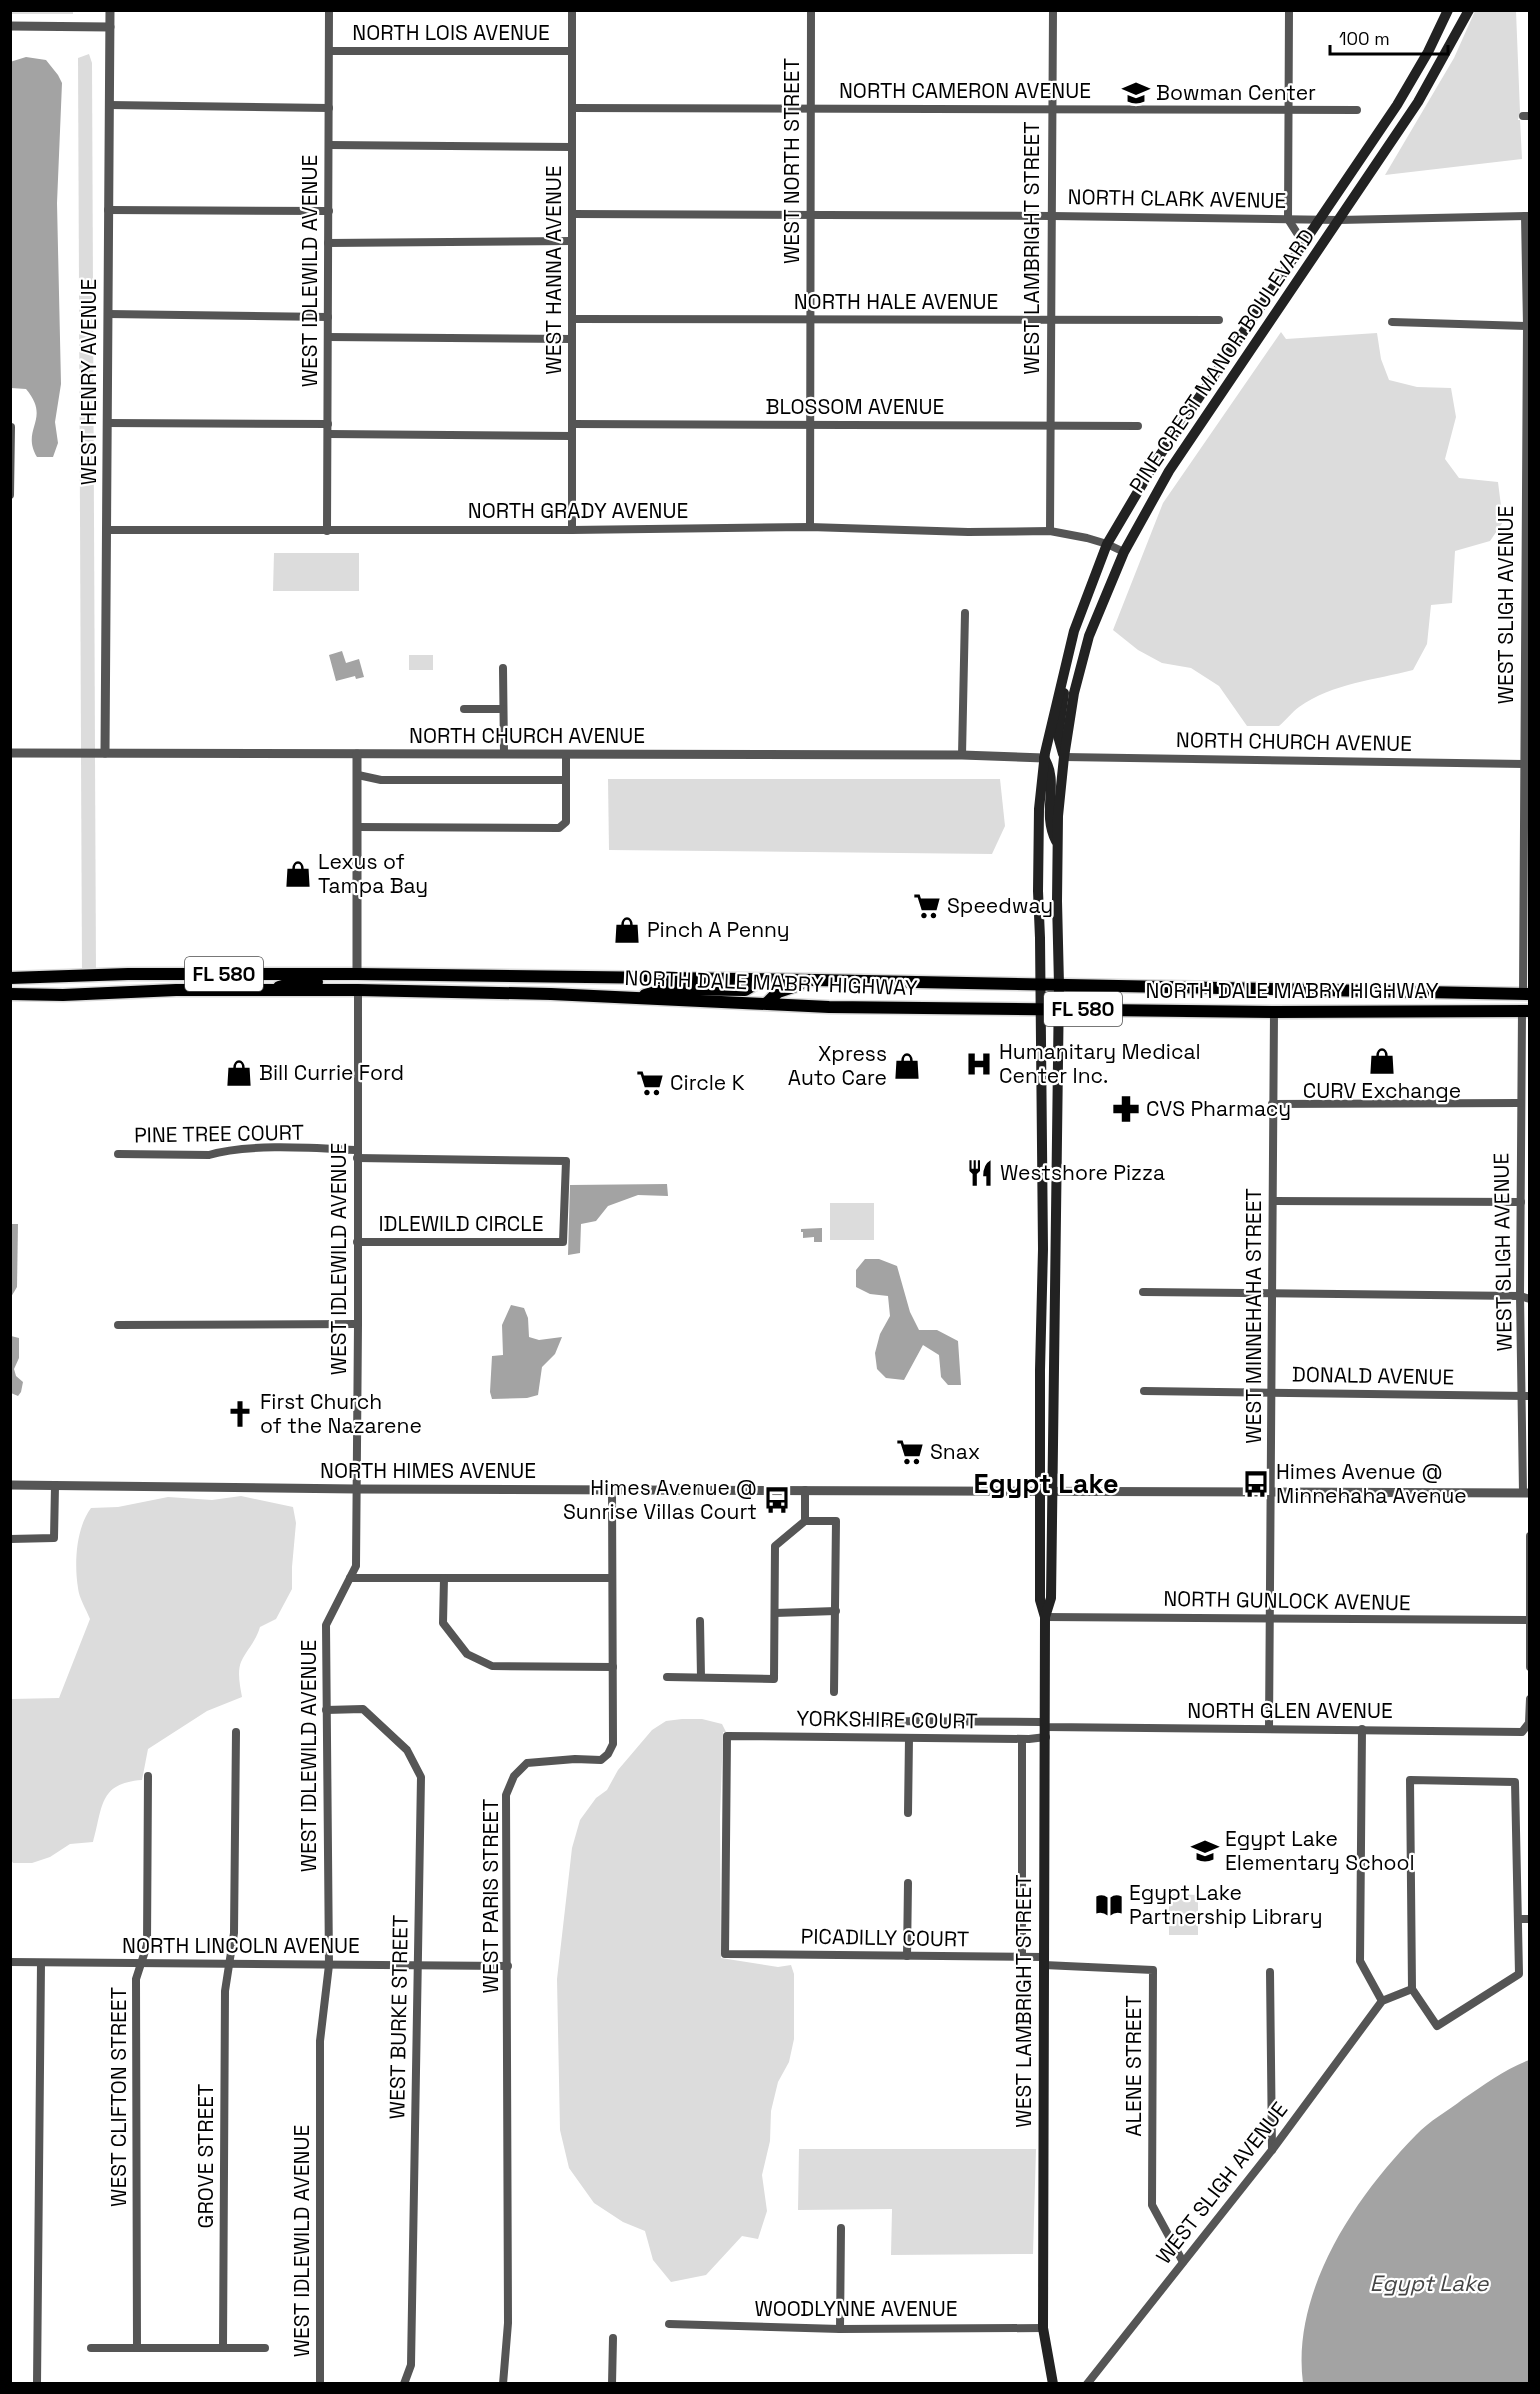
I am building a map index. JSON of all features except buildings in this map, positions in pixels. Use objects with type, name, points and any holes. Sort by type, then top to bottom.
[{"type":"main road","name":"PINE CREST MANOR BOULEVARD","points":[[1041,1008],[1038,877],[1039,809],[1044,758],[1074,630],[1107,544],[1156,461],[1397,105],[1428,52],[1448,10]]},
{"type":"main road","name":"PINE CREST MANOR BOULEVARD","points":[[1059,1009],[1058,843],[1064,757],[1074,693],[1089,636],[1124,552],[1169,471],[1418,102],[1469,10]]},
{"type":"main road","name":"PINE CREST MANOR BOULEVARD","points":[[1064,669],[1063,710],[1058,736],[1064,757]]},
{"type":"main road","name":"PINE CREST MANOR BOULEVARD","points":[[1044,758],[1051,770],[1049,822],[1058,843]]},
{"type":"main road","name":"NORTH DALE MABRY HIGHWAY","points":[[10,978],[128,974],[357,974],[814,980],[1526,994]]},
{"type":"main road","points":[[65,995],[122,980],[128,974]]},
{"type":"main road","points":[[176,990],[180,984],[187,982],[241,980],[265,974]]},
{"type":"main road","points":[[266,991],[293,983],[346,981],[357,974]]},
{"type":"main road","points":[[358,990],[370,982],[400,975]]},
{"type":"main road","points":[[474,993],[495,986],[508,976]]},
{"type":"main road","points":[[551,994],[565,985],[586,978]]},
{"type":"main road","points":[[635,998],[666,989],[745,990],[762,980]]},
{"type":"main road","points":[[767,1003],[778,992],[814,980]]},
{"type":"main road","name":"NORTH DALE MABRY HIGHWAY","points":[[10,994],[65,995],[176,990],[358,990],[551,994],[828,1006],[1274,1012],[1527,1009]]},
{"type":"main road","points":[[1365,1011],[1382,1003],[1499,1003],[1513,1001],[1526,994]]},
{"type":"main road","name":"WEST LAMBRIGHT STREET","points":[[1041,1008],[1043,1250],[1039,1490],[1040,1600],[1046,1617]]},
{"type":"main road","name":"WEST LAMBRIGHT STREET","points":[[1053,2384],[1043,2328],[1044,1961],[1046,1617],[1051,1598],[1059,1009]]},
{"type":"street","name":"WEST HENRY AVENUE","points":[[105,753],[110,10]]},
{"type":"street","name":"WEST IDLEWILD AVENUE","points":[[327,531],[329,10]]},
{"type":"street","name":"WEST HANNA AVENUE","points":[[572,530],[573,10]]},
{"type":"street","name":"WEST NORTH STREET","points":[[810,527],[811,10]]},
{"type":"street","name":"WEST LAMBRIGHT STREET","points":[[1050,531],[1053,10]]},
{"type":"street","points":[[1289,10],[1288,219],[1304,244]]},
{"type":"street","points":[[10,26],[110,27]]},
{"type":"street","name":"NORTH LOIS AVENUE","points":[[329,51],[573,51]]},
{"type":"street","points":[[109,105],[329,108]]},
{"type":"street","name":"NORTH CAMERON AVENUE","points":[[572,108],[1356,111]]},
{"type":"street","points":[[329,145],[572,147]]},
{"type":"street","points":[[108,210],[328,211]]},
{"type":"street","name":"NORTH CLARK AVENUE","points":[[572,214],[810,214],[1339,220],[1527,216]]},
{"type":"street","name":"WEST SLIGH AVENUE","points":[[1526,994],[1527,894],[1524,764],[1527,655],[1527,216]]},
{"type":"street","points":[[328,243],[572,241]]},
{"type":"street","points":[[108,314],[328,318]]},
{"type":"street","name":"NORTH HALE AVENUE","points":[[572,320],[1219,320]]},
{"type":"street","points":[[1392,322],[1528,326]]},
{"type":"street","points":[[328,337],[572,339]]},
{"type":"street","points":[[107,423],[328,424]]},
{"type":"street","name":"BLOSSOM AVENUE","points":[[572,424],[1138,426]]},
{"type":"street","points":[[10,495],[11,426]]},
{"type":"street","points":[[328,434],[572,436]]},
{"type":"street","name":"NORTH GRADY AVENUE","points":[[106,530],[572,530],[810,527],[968,532],[1050,531],[1107,544],[1124,552]]},
{"type":"street","points":[[962,754],[965,613]]},
{"type":"street","points":[[503,668],[504,753]]},
{"type":"street","points":[[464,709],[503,709]]},
{"type":"street","name":"NORTH CHURCH AVENUE","points":[[10,753],[962,754],[1044,758]]},
{"type":"street","points":[[357,754],[357,974]]},
{"type":"street","points":[[357,827],[559,828],[564,825],[566,754]]},
{"type":"street","name":"NORTH CHURCH AVENUE","points":[[1064,757],[1524,764]]},
{"type":"street","points":[[358,775],[381,780],[565,780]]},
{"type":"street","name":"WEST IDLEWILD AVENUE","points":[[320,2384],[320,2041],[329,1965],[326,1625],[356,1566],[358,990]]},
{"type":"street","name":"WEST SLIGH AVENUE","points":[[1526,1493],[1526,1396],[1521,1296],[1520,1103],[1527,1009]]},
{"type":"street","name":"WEST MINNEHAHA STREET","points":[[1269,1729],[1274,1012]]},
{"type":"street","points":[[1272,1104],[1520,1103]]},
{"type":"street","name":"PINE TREE COURT","points":[[118,1154],[209,1155],[222,1151],[254,1149],[357,1154]]},
{"type":"street","name":"IDLEWILD CIRCLE","points":[[357,1154],[566,1161],[563,1242],[357,1242]]},
{"type":"street","points":[[1273,1201],[1521,1202]]},
{"type":"street","points":[[1143,1292],[1521,1296],[1530,1299]]},
{"type":"street","points":[[118,1325],[358,1324]]},
{"type":"street","name":"DONALD AVENUE","points":[[1144,1391],[1526,1396]]},
{"type":"street","name":"NORTH HIMES AVENUE","points":[[10,1485],[356,1489],[1526,1493]]},
{"type":"street","points":[[10,1539],[54,1538],[55,1486]]},
{"type":"street","name":"WEST PARIS STREET","points":[[503,2384],[508,2323],[507,1795],[514,1776],[527,1763],[575,1759],[600,1760],[608,1754],[613,1744],[612,1490]]},
{"type":"street","points":[[805,1490],[805,1521]]},
{"type":"street","points":[[667,1677],[774,1679],[776,1546],[805,1521],[837,1521],[834,1692]]},
{"type":"street","points":[[1530,1536],[1528,1620],[1530,1667]]},
{"type":"street","points":[[350,1578],[611,1578]]},
{"type":"street","points":[[444,1578],[443,1623],[467,1654],[492,1666],[613,1667]]},
{"type":"street","points":[[775,1613],[836,1611]]},
{"type":"street","name":"NORTH GUNLOCK AVENUE","points":[[1046,1617],[1528,1620]]},
{"type":"street","points":[[700,1621],[701,1677]]},
{"type":"street","points":[[1529,1723],[1530,1699]]},
{"type":"street","name":"WEST BURKE STREET","points":[[326,1710],[363,1709],[407,1750],[421,1777],[411,2366],[404,2384]]},
{"type":"street","points":[[863,1721],[1041,1722],[1046,1732]]},
{"type":"street","name":"NORTH GLEN AVENUE","points":[[1046,1732],[1269,1729],[1522,1732],[1529,1723]]},
{"type":"street","points":[[1362,1729],[1360,1961],[1382,2001],[1412,1989]]},
{"type":"street","name":"GROVE STREET","points":[[223,2348],[225,1991],[234,1933],[236,1732]]},
{"type":"street","name":"YORKSHIRE COURT","points":[[725,1954],[727,1736],[1022,1739],[1046,1732]]},
{"type":"street","points":[[908,1813],[909,1738]]},
{"type":"street","points":[[1022,1739],[1022,1957]]},
{"type":"street","name":"WEST CLIFTON STREET","points":[[136,2348],[136,1979],[147,1945],[148,1776]]},
{"type":"street","points":[[1410,1780],[1515,1782],[1518,1918],[1519,1974],[1437,2026],[1412,1989],[1410,1780]]},
{"type":"street","points":[[907,1956],[908,1883]]},
{"type":"street","points":[[1518,1918],[1530,1919]]},
{"type":"street","name":"PICADILLY COURT","points":[[725,1954],[1022,1957],[1044,1961]]},
{"type":"street","name":"ALENE STREET","points":[[1044,1961],[1153,1970],[1152,2205],[1183,2262]]},
{"type":"street","name":"NORTH LINCOLN AVENUE","points":[[10,1962],[508,1966]]},
{"type":"street","points":[[37,2384],[41,1962]]},
{"type":"street","points":[[1270,1972],[1272,2150]]},
{"type":"street","name":"WEST SLIGH AVENUE","points":[[1087,2384],[1272,2150],[1382,2001]]},
{"type":"street","points":[[840,2329],[841,2228]]},
{"type":"street","name":"WOODLYNNE AVENUE","points":[[669,2324],[840,2329],[1043,2328]]},
{"type":"street","points":[[612,2384],[613,2338]]},
{"type":"street","points":[[92,2348],[265,2348]]},
{"type":"shaded area","points":[[10,11],[73,11],[73,14],[11,14]]},
{"type":"shaded area","points":[[1475,11],[1516,11],[1520,112],[1518,120],[1520,120],[1522,159],[1385,175],[1454,58]]},
{"type":"shaded area","points":[[89,54],[92,63],[95,749],[81,749],[78,58]]},
{"type":"shaded area","points":[[1281,332],[1286,339],[1377,333],[1381,359],[1389,380],[1417,387],[1451,388],[1456,417],[1445,459],[1459,478],[1498,482],[1503,522],[1490,541],[1455,551],[1452,603],[1431,605],[1427,644],[1413,670],[1354,683],[1326,692],[1299,707],[1279,726],[1247,726],[1219,686],[1191,668],[1162,663],[1138,650],[1113,630],[1163,503]]},
{"type":"shaded area","points":[[274,553],[359,553],[359,591],[273,591]]},
{"type":"shaded area","points":[[409,655],[433,655],[433,670],[409,670]]},
{"type":"shaded area","points":[[81,757],[95,757],[96,971],[82,971]]},
{"type":"shaded area","points":[[608,779],[1000,779],[1005,826],[992,854],[609,850]]},
{"type":"shaded area","points":[[830,1203],[874,1203],[874,1240],[830,1240]]},
{"type":"shaded area","points":[[241,1496],[293,1507],[296,1523],[292,1589],[276,1619],[260,1627],[241,1662],[239,1675],[242,1697],[207,1711],[148,1749],[142,1780],[117,1786],[105,1799],[93,1842],[70,1844],[50,1857],[32,1863],[13,1863],[10,1858],[11,1699],[59,1698],[90,1619],[81,1600],[76,1568],[77,1546],[86,1516],[91,1508],[118,1507],[168,1497],[212,1500]]},
{"type":"shaded area","points":[[702,1719],[722,1724],[726,1732],[723,1732],[720,1817],[721,1958],[778,1967],[791,1965],[794,1974],[794,2039],[789,2062],[778,2082],[771,2111],[770,2141],[762,2175],[767,2211],[758,2239],[742,2236],[706,2275],[671,2282],[653,2260],[645,2231],[623,2222],[594,2203],[569,2168],[560,2130],[557,1979],[572,1848],[580,1820],[596,1798],[607,1790],[618,1770],[652,1730],[666,1721]]},
{"type":"shaded area","points":[[1169,1894],[1198,1895],[1198,1935],[1169,1935]]},
{"type":"shaded area","points":[[799,2149],[1036,2149],[1033,2254],[891,2255],[892,2209],[798,2210]]},
{"type":"water","points":[[26,57],[46,60],[62,83],[57,203],[61,384],[55,422],[58,443],[53,457],[37,457],[32,438],[36,416],[33,400],[26,389],[11,388],[10,62]]},
{"type":"water","points":[[342,651],[346,663],[359,659],[364,677],[356,679],[355,676],[336,681],[329,655]]},
{"type":"water","points":[[667,1184],[668,1196],[638,1195],[608,1206],[596,1221],[581,1224],[580,1253],[568,1255],[570,1185]]},
{"type":"water","points":[[10,1224],[18,1224],[17,1287],[11,1297]]},
{"type":"water","points":[[822,1228],[822,1242],[814,1242],[814,1237],[803,1238],[801,1229]]},
{"type":"water","points":[[865,1259],[879,1259],[897,1266],[910,1312],[919,1330],[937,1330],[958,1341],[961,1385],[948,1385],[941,1377],[939,1355],[923,1345],[904,1380],[886,1378],[877,1369],[875,1353],[880,1334],[890,1316],[888,1296],[870,1294],[856,1287],[856,1270]]},
{"type":"water","points":[[511,1305],[524,1308],[528,1318],[529,1337],[539,1340],[562,1337],[555,1354],[542,1367],[538,1395],[527,1398],[492,1399],[490,1392],[492,1356],[503,1355],[502,1325]]},
{"type":"water","points":[[11,1336],[19,1338],[19,1358],[14,1369],[16,1376],[23,1382],[18,1396],[11,1393]]},
{"type":"water","name":"Egypt Lake","points":[[1529,2060],[1529,2383],[1303,2383],[1302,2349],[1307,2315],[1317,2281],[1350,2217],[1393,2160],[1427,2125],[1495,2077]]},
{"type":"place","name":"Bowman Center","points":[[1136,93]]},
{"type":"place","name":"Lexus of Tampa Bay","points":[[298,874]]},
{"type":"place","name":"Speedway","points":[[927,906]]},
{"type":"place","name":"Pinch A Penny","points":[[627,930]]},
{"type":"place","name":"CURV Exchange","points":[[1382,1061]]},
{"type":"place","name":"Humanitary Medical Center Inc.","points":[[979,1064]]},
{"type":"place","name":"Xpress Auto Care","points":[[907,1066]]},
{"type":"place","name":"Bill Currie Ford","points":[[239,1073]]},
{"type":"place","name":"Circle K","points":[[650,1083]]},
{"type":"place","name":"CVS Pharmacy","points":[[1126,1109]]},
{"type":"place","name":"Westshore Pizza","points":[[980,1173]]},
{"type":"place","name":"First Church of the Nazarene","points":[[240,1414]]},
{"type":"place","name":"Snax","points":[[910,1452]]},
{"type":"place","name":"Himes Avenue @ Minnehaha Avenue","points":[[1256,1484]]},
{"type":"place","name":"Himes Avenue @ Sunrise Villas Court","points":[[777,1500]]},
{"type":"place","name":"Egypt Lake Elementary School","points":[[1205,1851]]},
{"type":"place","name":"Egypt Lake Partnership Library","points":[[1109,1905]]},
{"type":"district","name":"Egypt Lake","points":[[1046,1484]]}]
